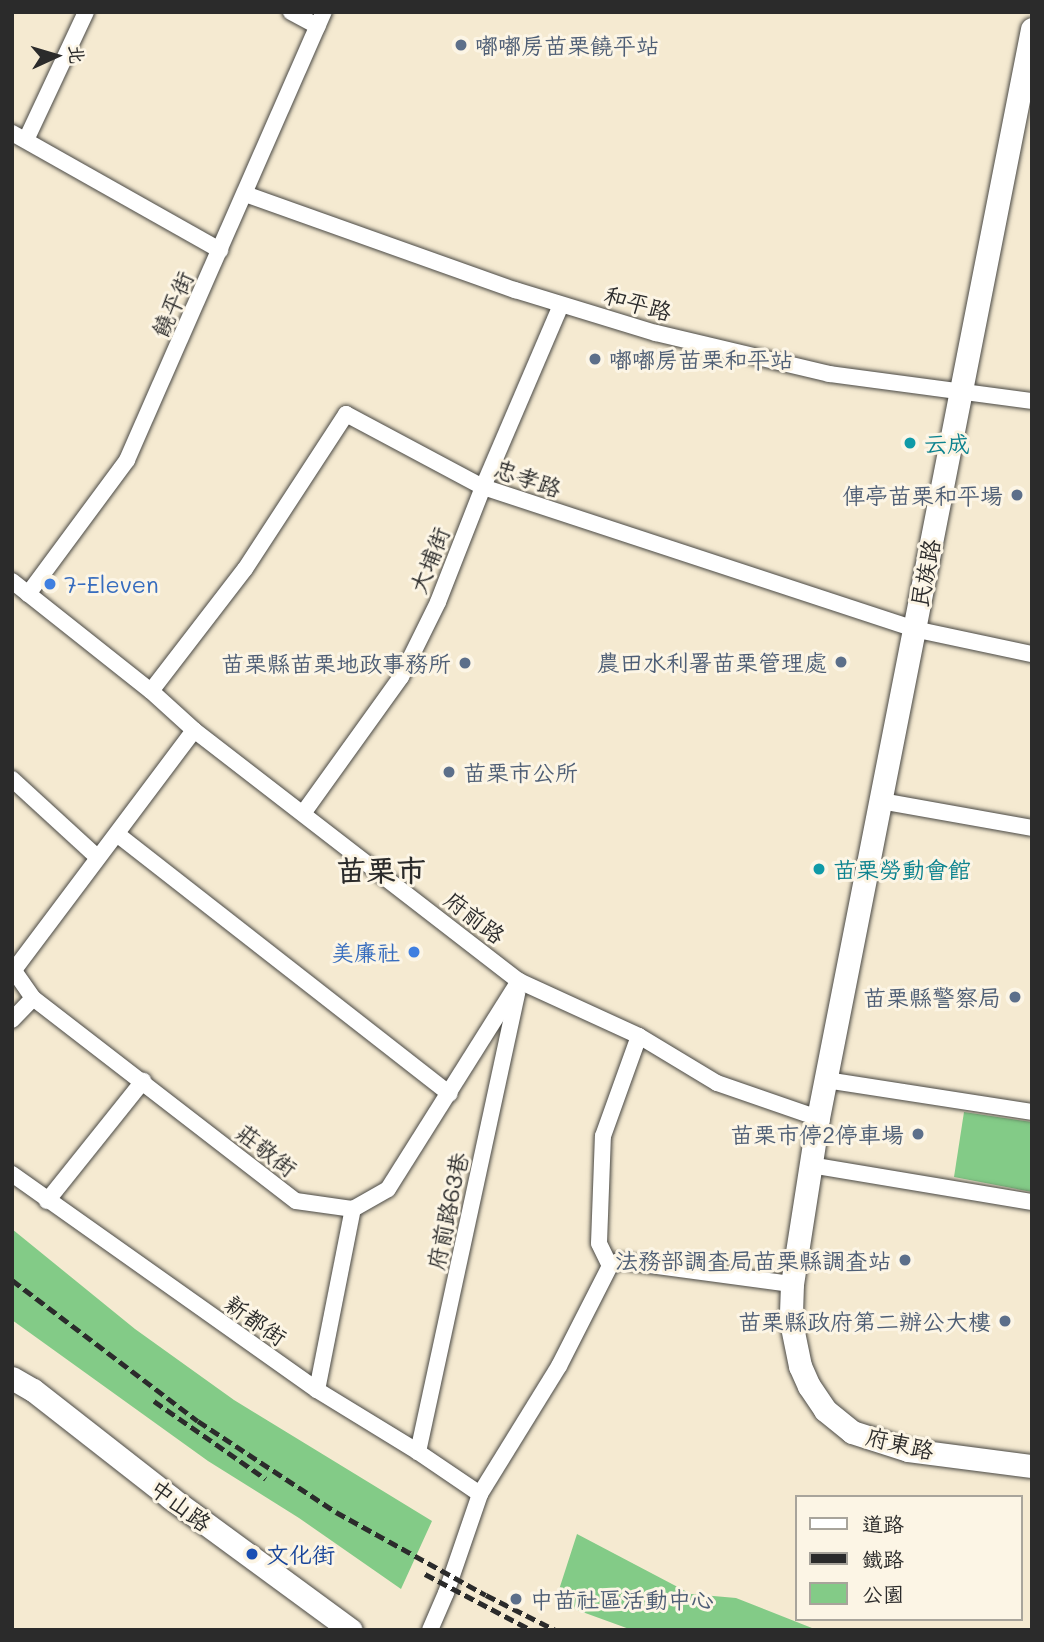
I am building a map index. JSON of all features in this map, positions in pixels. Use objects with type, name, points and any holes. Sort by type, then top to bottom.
[{"type":"street","points":[[86,12],[19,137],[220,250]]},
{"type":"street","points":[[291,12],[321,19]]},
{"type":"street","name":"饒平街","points":[[28,594],[127,460],[321,19]]},
{"type":"street","name":"民族路","points":[[818,1118],[1032,29]]},
{"type":"street","name":"和平路","points":[[245,194],[561,305],[656,333],[829,374],[1032,401]]},
{"type":"street","name":"大埔街","points":[[304,812],[401,677],[438,602],[482,487],[561,305]]},
{"type":"street","name":"忠孝路","points":[[151,691],[245,569],[346,414],[482,487],[914,629],[1032,654]]},
{"type":"street","name":"府前路","points":[[12,581],[151,691],[194,730],[304,812],[519,981],[639,1036],[717,1083],[818,1118]]},
{"type":"street","points":[[13,969],[194,730]]},
{"type":"street","points":[[12,779],[97,857]]},
{"type":"street","points":[[881,801],[1032,828]]},
{"type":"street","points":[[117,834],[450,1094]]},
{"type":"street","name":"莊敬街","points":[[13,969],[33,998],[296,1201],[353,1209]]},
{"type":"street","points":[[317,1390],[353,1209],[388,1189],[519,981]]},
{"type":"street","name":"府前路63巷","points":[[418,1452],[519,981]]},
{"type":"street","points":[[12,1020],[33,998]]},
{"type":"street","points":[[610,1266],[599,1243],[603,1136],[639,1036]]},
{"type":"street","points":[[826,1080],[1032,1112]]},
{"type":"street","points":[[47,1201],[143,1081]]},
{"type":"street","name":"府東路","points":[[818,1118],[792,1284],[791,1322],[800,1366],[809,1386],[825,1410],[852,1432],[908,1450],[1032,1466]]},
{"type":"street","points":[[810,1165],[1032,1202]]},
{"type":"street","name":"新都街","points":[[12,1174],[317,1390],[480,1494]]},
{"type":"street","points":[[430,1630],[449,1586],[480,1494],[559,1366],[610,1266],[619,1261],[792,1284]]},
{"type":"street","name":"中山路","points":[[12,1378],[33,1390],[171,1498],[351,1630]]},
{"type":"green space","points":[[964,1112],[1032,1122],[1032,1192],[954,1177]]},
{"type":"green space","points":[[12,1229],[135,1329],[234,1400],[432,1521],[401,1589],[299,1518],[208,1461],[12,1320]]},
{"type":"green space","points":[[577,1534],[691,1594],[736,1598],[817,1630],[632,1630],[555,1602]]},
{"type":"railway","points":[[12,1280],[198,1421],[336,1512],[555,1630]]},
{"type":"railway","points":[[154,1401],[266,1479]]},
{"type":"railway","points":[[425,1574],[531,1630]]},
{"type":"place","name":"嘟嘟房苗栗饒平站","points":[[461,45]]},
{"type":"place","name":"嘟嘟房苗栗和平站","points":[[595,359]]},
{"type":"place","name":"云成","points":[[910,443]]},
{"type":"place","name":"俥亭苗栗和平場","points":[[1017,495]]},
{"type":"place","name":"7-Eleven","points":[[50,584]]},
{"type":"place","name":"農田水利署苗栗管理處","points":[[841,662]]},
{"type":"place","name":"苗栗縣苗栗地政事務所","points":[[465,663]]},
{"type":"place","name":"苗栗市公所","points":[[449,772]]},
{"type":"place","name":"苗栗勞動會館","points":[[819,869]]},
{"type":"place","name":"美廉社","points":[[414,952]]},
{"type":"place","name":"苗栗縣警察局","points":[[1015,997]]},
{"type":"place","name":"苗栗市停2停車場","points":[[918,1134]]},
{"type":"place","name":"法務部調查局苗栗縣調查站","points":[[905,1260]]},
{"type":"place","name":"苗栗縣政府第二辦公大樓","points":[[1005,1321]]},
{"type":"place","name":"文化街","points":[[252,1554]]},
{"type":"place","name":"中苗社區活動中心","points":[[516,1599]]},
{"type":"district","name":"苗栗市","points":[[381,869]]}]
